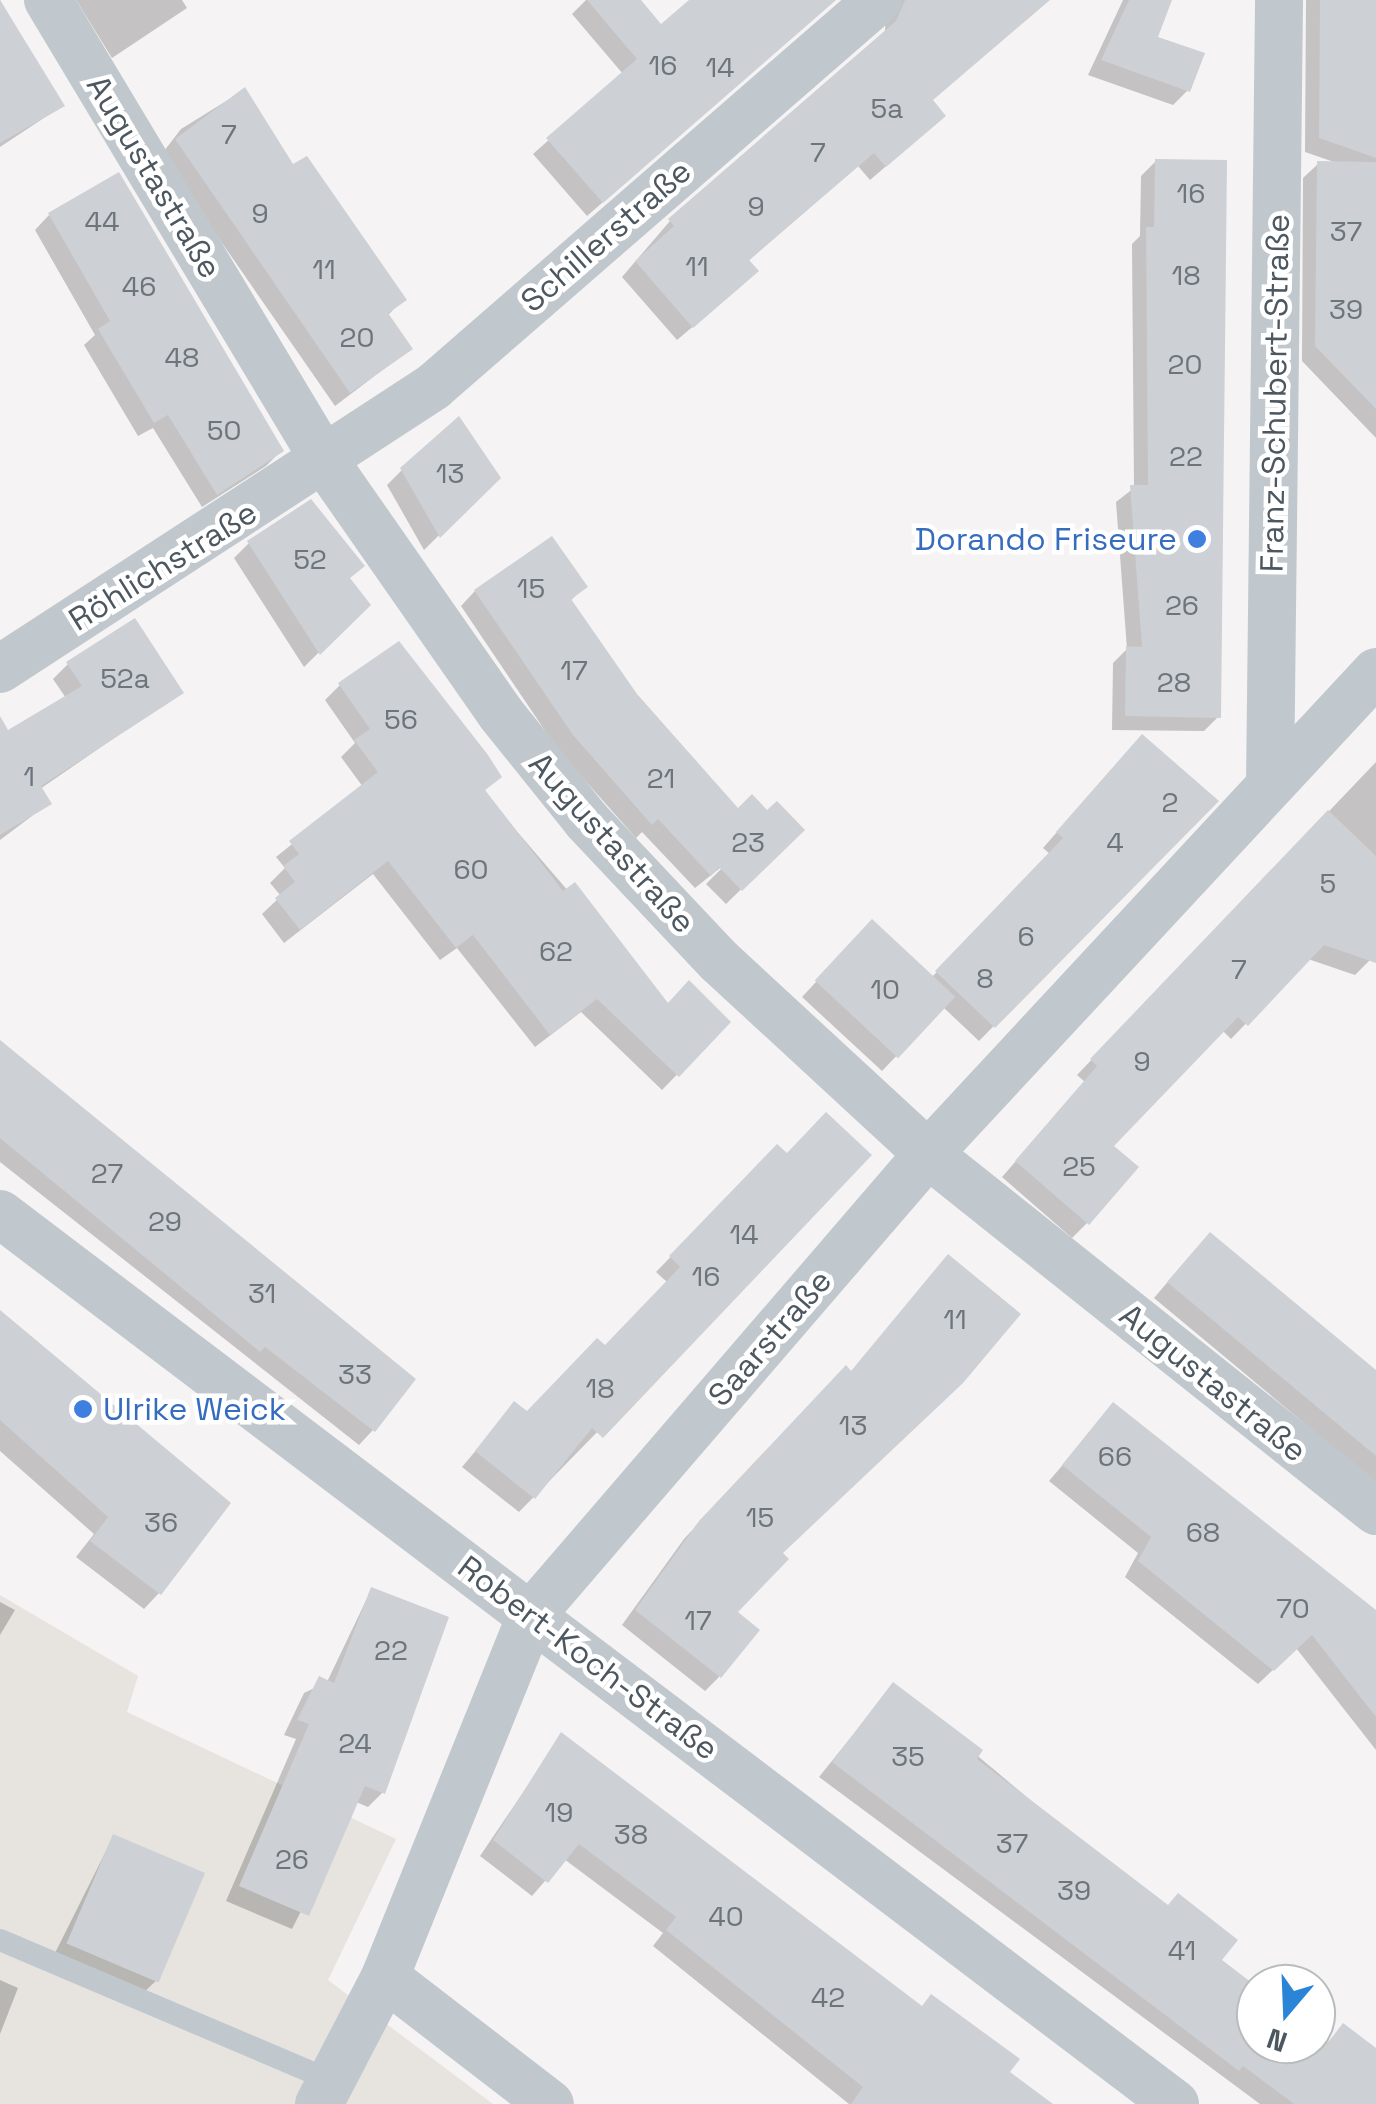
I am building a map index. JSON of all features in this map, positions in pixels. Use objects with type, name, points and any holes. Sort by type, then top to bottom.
[{"type":"street","name":"Augustastraße","points":[[48,0],[326,463],[540,766],[720,960],[928,1154],[1376,1510]]},
{"type":"street","name":"Schillerstraße","points":[[326,463],[433,386],[878,0]]},
{"type":"street","name":"Franz-Schubert-Straße","points":[[1270,785],[1279,0]]},
{"type":"street","name":"Röhlichstraße","points":[[0,669],[326,463]]},
{"type":"street","name":"Saarstraße","points":[[326,2092],[385,1977],[491,1696],[532,1615],[928,1154],[1376,672]]},
{"type":"street","name":"Robert-Koch-Straße","points":[[0,1214],[1175,2104]]},
{"type":"street","points":[[385,1977],[550,2104]]},
{"type":"lane","points":[[0,1940],[326,2092]]},
{"type":"shaded area","points":[[0,1595],[138,1676],[127,1712],[396,1839],[328,1980],[493,2104],[0,2104]]},
{"type":"building","points":[[0,0],[65,106],[0,143]]},
{"type":"building","points":[[587,0],[641,0],[661,24],[689,0],[836,0],[603,203],[546,138],[637,59]]},
{"type":"building","points":[[905,0],[1050,0],[933,100],[946,116],[886,167],[874,153],[749,260],[759,271],[693,328],[635,261],[674,226],[668,219],[896,21]]},
{"type":"building","points":[[1129,0],[1172,0],[1158,37],[1205,53],[1190,92],[1101,60]]},
{"type":"building","points":[[1320,0],[1376,0],[1376,158],[1319,138]]},
{"type":"building","points":[[245,87],[293,164],[307,156],[407,300],[388,313],[413,349],[350,393],[175,139]]},
{"type":"building","points":[[1155,159],[1227,160],[1221,718],[1125,716],[1126,646],[1142,647],[1130,485],[1148,485],[1146,227],[1154,227]]},
{"type":"building","points":[[1317,161],[1376,162],[1376,409],[1315,346]]},
{"type":"building","points":[[119,172],[284,451],[217,495],[168,415],[154,423],[98,329],[110,321],[48,213]]},
{"type":"building","points":[[459,416],[501,478],[440,538],[400,468]]},
{"type":"building","points":[[311,499],[365,566],[350,578],[371,605],[320,655],[247,541]]},
{"type":"building","points":[[552,536],[588,587],[571,599],[637,694],[738,808],[752,794],[767,810],[777,801],[805,830],[742,891],[719,867],[711,876],[658,819],[652,825],[573,735],[474,590]]},
{"type":"building","points":[[135,618],[184,693],[41,786],[52,804],[0,835],[0,716],[8,730],[82,686],[66,662]]},
{"type":"building","points":[[399,641],[488,755],[502,777],[485,790],[563,891],[575,882],[668,1003],[689,980],[731,1022],[679,1077],[597,999],[550,1035],[473,935],[456,948],[388,861],[300,930],[275,898],[295,882],[283,866],[299,854],[289,841],[378,772],[354,740],[370,729],[338,683]]},
{"type":"building","points":[[1142,734],[1219,801],[995,1028],[935,971],[1063,838],[1056,832]]},
{"type":"building","points":[[1328,810],[1376,856],[1376,963],[1324,945],[1248,1026],[1238,1017],[1114,1146],[1139,1167],[1089,1225],[1015,1161],[1097,1066],[1090,1059]]},
{"type":"building","points":[[872,919],[955,997],[898,1058],[815,980]]},
{"type":"building","points":[[0,1040],[416,1379],[375,1432],[265,1347],[260,1352],[0,1138]]},
{"type":"building","points":[[826,1112],[872,1155],[603,1438],[592,1428],[535,1499],[475,1451],[514,1401],[527,1411],[597,1338],[605,1345],[680,1267],[669,1256],[777,1144],[787,1153]]},
{"type":"building","points":[[1210,1232],[1376,1370],[1376,1456],[1167,1282]]},
{"type":"building","points":[[948,1254],[1021,1314],[963,1383],[783,1553],[789,1559],[738,1612],[760,1630],[721,1678],[635,1610],[699,1521],[846,1365],[851,1371]]},
{"type":"building","points":[[0,1310],[231,1503],[161,1595],[90,1541],[108,1517],[0,1420]]},
{"type":"building","points":[[1113,1402],[1376,1610],[1376,1717],[1312,1635],[1274,1671],[1138,1561],[1151,1537],[1062,1465]]},
{"type":"building","points":[[371,1587],[449,1617],[385,1794],[365,1786],[309,1916],[239,1886],[309,1724],[297,1720],[319,1676],[334,1683]]},
{"type":"building","points":[[893,1682],[983,1750],[977,1759],[1168,1905],[1178,1893],[1238,1940],[1222,1960],[1236,1971],[1236,2064],[1336,2064],[1336,2032],[1343,2023],[1376,2048],[1376,2104],[1294,2104],[1243,2066],[1239,2071],[832,1762]]},
{"type":"building","points":[[561,1732],[922,2006],[931,1994],[1020,2059],[1010,2072],[1053,2104],[851,2104],[863,2087],[666,1930],[676,1917],[579,1844],[548,1883],[493,1840]]},
{"type":"building","points":[[113,1834],[205,1873],[159,1983],[67,1944]]},
{"type":"place","name":"Dorando Friseure","points":[[1197,539]]},
{"type":"place","name":"Ulrike Weick","points":[[83,1409]]}]
